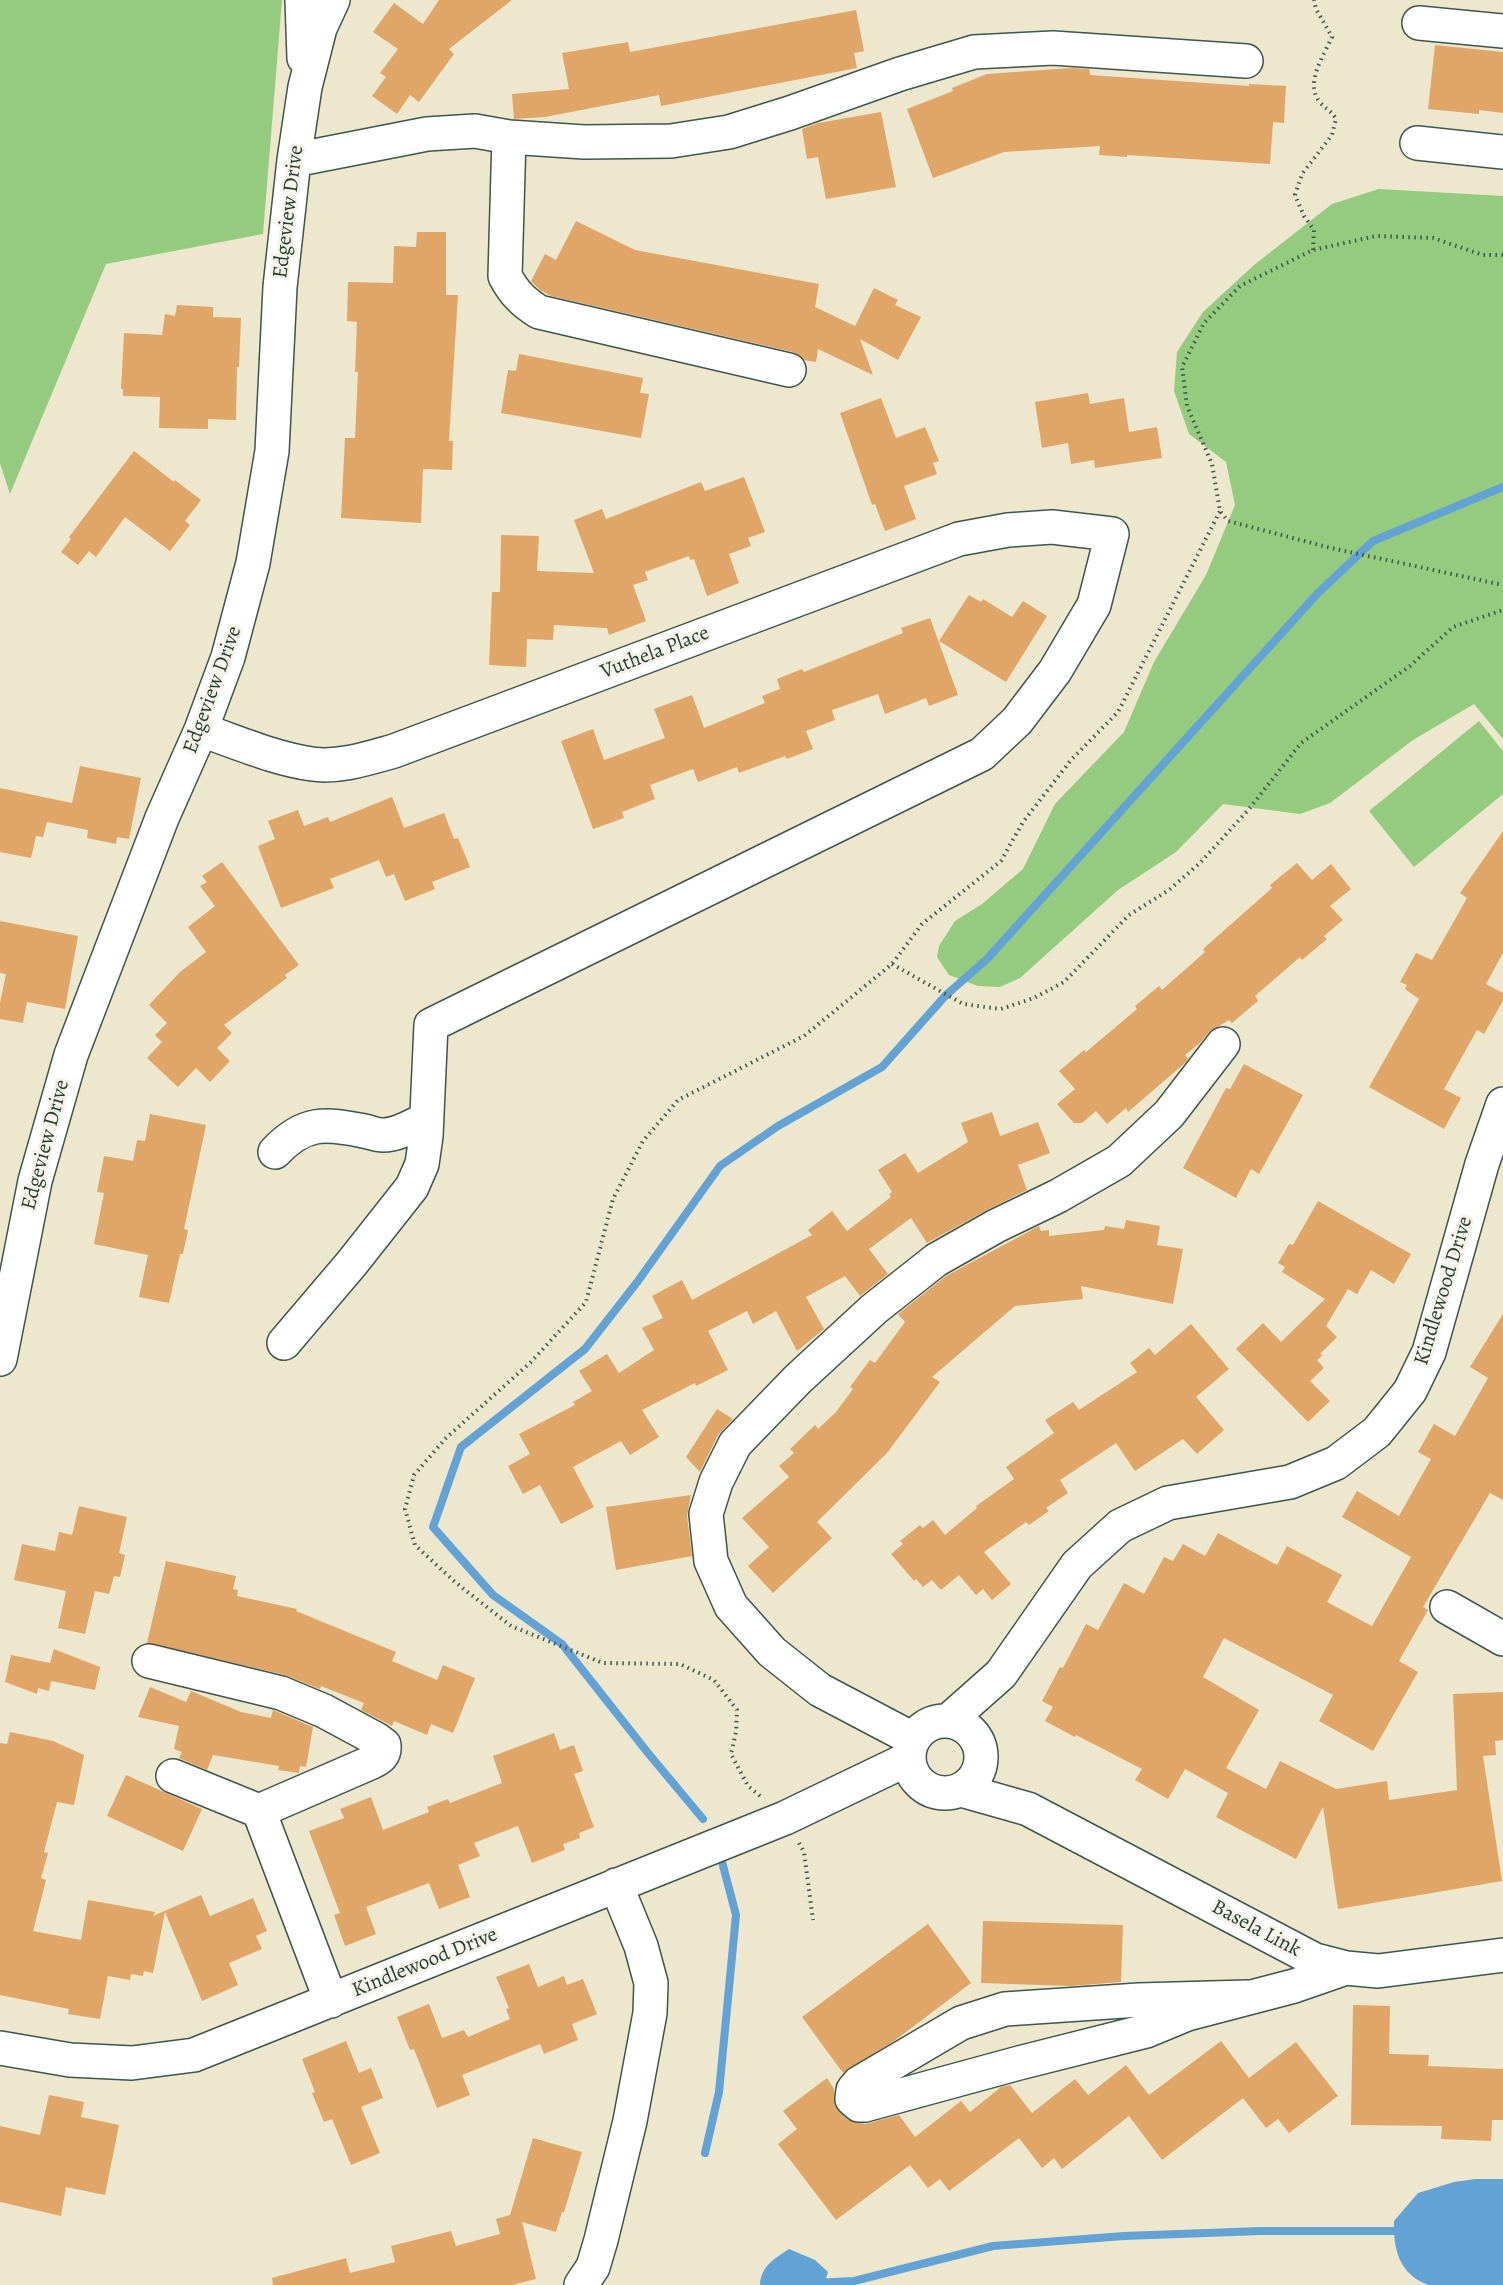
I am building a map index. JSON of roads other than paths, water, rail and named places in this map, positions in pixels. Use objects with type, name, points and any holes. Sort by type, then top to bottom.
[{"type":"street","points":[[302,0],[305,87]]},
{"type":"street","name":"Edgeview Drive","points":[[0,1359],[35,1181],[71,1055],[162,819],[201,730],[228,657],[253,563],[270,462],[280,287],[294,160],[305,87],[320,28],[333,0]]},
{"type":"street","points":[[1419,23],[1503,32]]},
{"type":"street","points":[[294,160],[427,134],[475,131],[584,142],[670,141],[729,132],[900,74],[974,52],[1053,48],[1246,61]]},
{"type":"street","points":[[509,136],[505,276],[513,292],[525,303],[539,312],[789,370]]},
{"type":"street","points":[[1417,143],[1503,152]]},
{"type":"street","name":"Vuthela Place","points":[[201,730],[276,755],[314,764],[356,761],[394,751],[959,539],[1008,530],[1052,527],[1112,534],[1094,605],[1055,671],[1017,721],[982,754],[431,1025],[426,1119]]},
{"type":"street","points":[[911,1749],[820,1690],[772,1652],[731,1606],[711,1562],[706,1514],[716,1482],[735,1444],[798,1379],[874,1309],[936,1260],[996,1226],[1059,1196],[1119,1161],[1169,1114],[1223,1044]]},
{"type":"street","name":"Kindlewood Drive","points":[[948,1721],[1001,1674],[1077,1565],[1120,1526],[1167,1503],[1290,1482],[1336,1463],[1377,1432],[1410,1391],[1429,1352],[1482,1164],[1503,1104]]},
{"type":"street","points":[[275,1152],[289,1136],[315,1125],[380,1135],[396,1133],[426,1119],[422,1164],[412,1187],[352,1263],[284,1343]]},
{"type":"street","points":[[1447,1607],[1503,1639]]},
{"type":"street","points":[[149,1660],[281,1693],[324,1711],[384,1745],[385,1751],[381,1757],[372,1762],[259,1811],[173,1776]]},
{"type":"street","name":"Kindlewood Drive","points":[[980,1751],[1001,1674]]},
{"type":"street","points":[[938,1721],[948,1721],[967,1729],[980,1751],[976,1775],[969,1784],[946,1790],[922,1786],[915,1778],[911,1749],[919,1731],[938,1721]]},
{"type":"street","name":"Kindlewood Drive","points":[[0,2048],[70,2060],[132,2063],[194,2055],[785,1818],[836,1794],[911,1749]]},
{"type":"street","name":"Basela Link","points":[[980,1751],[1028,1809]]},
{"type":"street","name":"Kindlewood Drive","points":[[836,1794],[946,1790]]},
{"type":"street","name":"Basela Link","points":[[946,1790],[1028,1809],[1314,1960],[1346,1968],[1378,1971],[1503,1955]]},
{"type":"street","points":[[259,1811],[331,2001]]},
{"type":"street","points":[[582,2285],[593,2267],[602,2240],[630,2121],[650,2013],[651,1983],[641,1946],[616,1886]]},
{"type":"street","points":[[1247,1997],[1139,2000],[1005,2009],[961,2023],[860,2083],[853,2090],[852,2099],[859,2105],[865,2106],[1146,2031],[1187,2014],[1294,1986],[1346,1968]]},
{"type":"water","points":[[1503,2179],[1503,2285],[1429,2285],[1419,2280],[1411,2275],[1400,2259],[1395,2241],[1394,2221],[1418,2193],[1454,2182]]},
{"type":"water","points":[[789,2249],[815,2260],[828,2272],[824,2285],[760,2285],[766,2268]]},
{"type":"waterway","points":[[703,1819],[562,1644],[493,1595],[433,1527],[461,1447],[585,1349],[638,1281],[720,1166],[778,1126],[882,1067],[946,995],[987,959],[1317,594],[1373,541],[1503,487]]},
{"type":"waterway","points":[[705,2153],[719,2092],[736,1915],[721,1858]]},
{"type":"waterway","points":[[814,2283],[854,2281],[993,2246],[1124,2236],[1261,2231],[1402,2231]]}]
